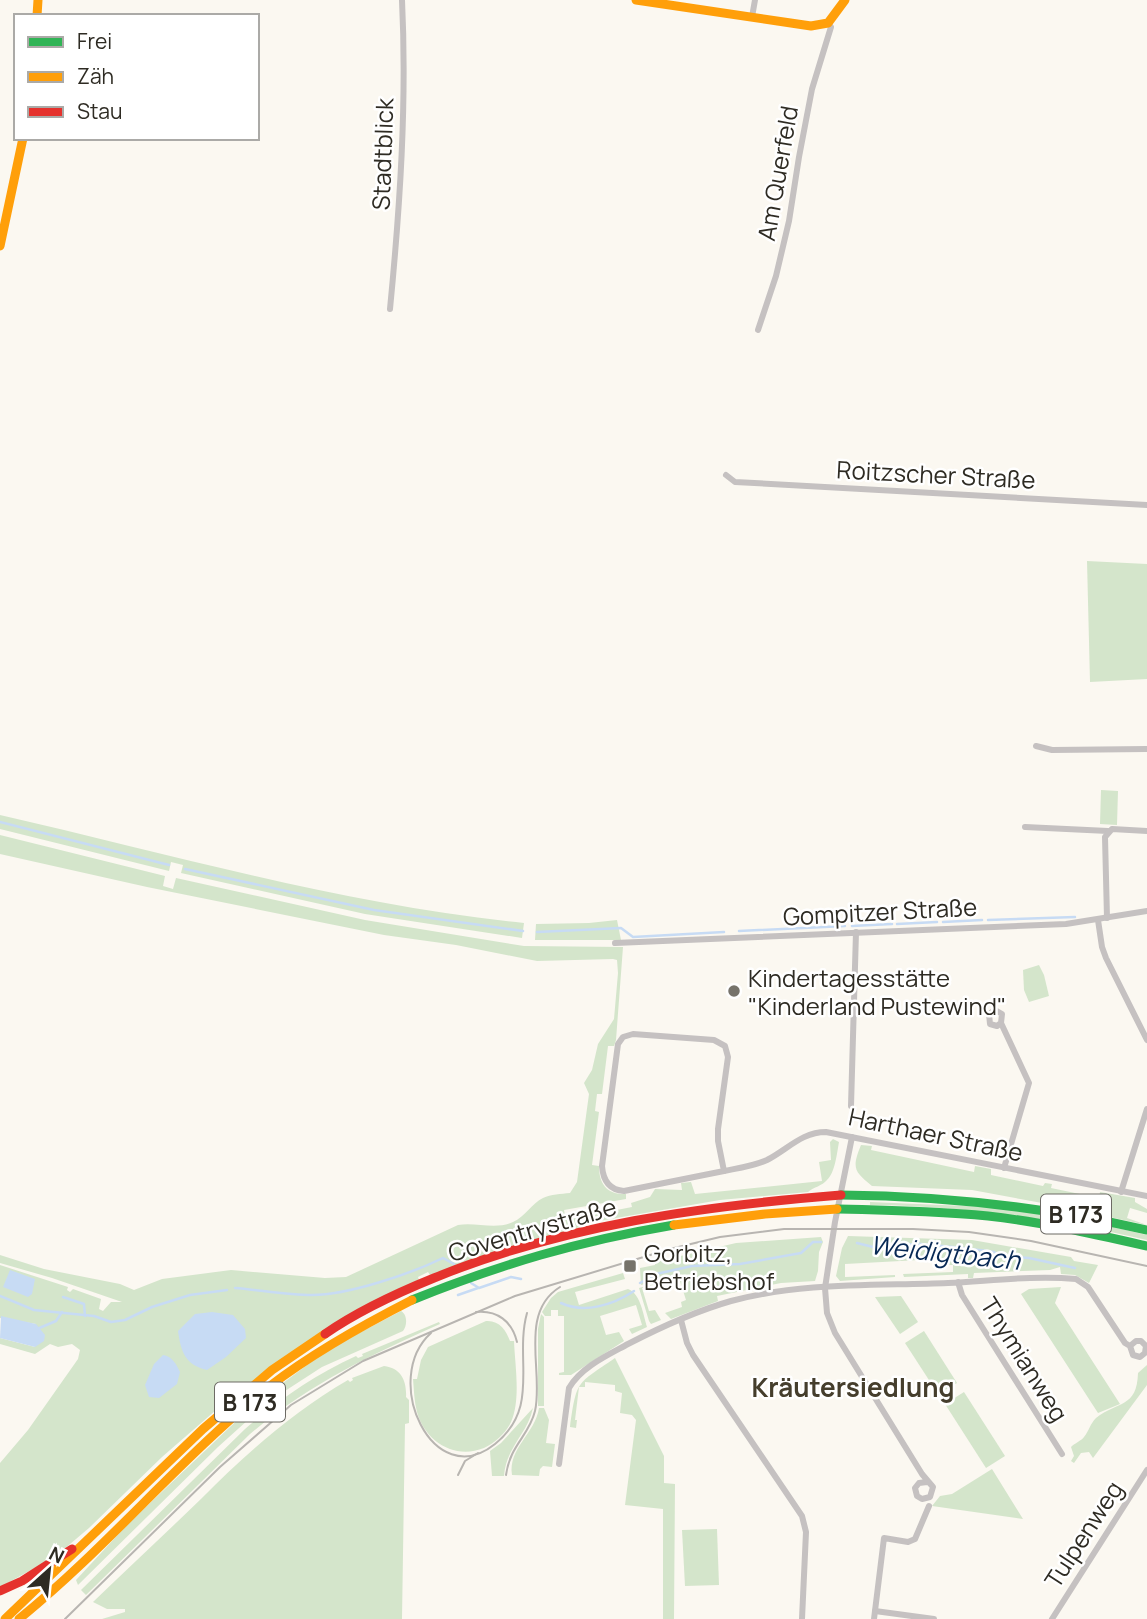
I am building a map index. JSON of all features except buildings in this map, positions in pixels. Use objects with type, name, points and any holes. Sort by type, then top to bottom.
[{"type":"main road","points":[[636,0],[686,4],[811,26],[828,23],[845,0]]},
{"type":"main road","points":[[0,246],[23,140]]},
{"type":"main road","name":"Coventrystraße","points":[[5,1619],[191,1440],[274,1368],[336,1327],[397,1294],[508,1251],[591,1229],[706,1207],[841,1195],[919,1195],[976,1199],[1033,1206],[1147,1230]]},
{"type":"main road","name":"Coventrystraße","points":[[19,1619],[50,1594],[248,1404],[326,1347],[403,1304],[460,1280],[530,1257],[614,1236],[709,1220],[837,1209],[968,1214],[1053,1225],[1147,1246]]},
{"type":"main road","points":[[0,1591],[30,1576],[96,1534]]},
{"type":"main road","points":[[30,1619],[50,1594]]},
{"type":"street","name":"Stadtblick","points":[[390,309],[400,200],[405,59],[402,0]]},
{"type":"street","points":[[752,17],[755,0]]},
{"type":"street","name":"Am Querfeld","points":[[758,330],[776,276],[789,221],[812,89],[831,27],[828,23]]},
{"type":"street","name":"Roitzscher Straße","points":[[726,475],[735,482],[1147,505]]},
{"type":"street","points":[[1036,746],[1052,750],[1147,749]]},
{"type":"street","points":[[1025,827],[1147,831]]},
{"type":"street","points":[[1107,918],[1105,837],[1108,831]]},
{"type":"street","name":"Gompitzer Straße","points":[[615,943],[1066,924],[1147,911]]},
{"type":"street","points":[[1098,920],[1102,947],[1147,1040]]},
{"type":"street","points":[[851,1106],[856,932]]},
{"type":"street","points":[[1001,1023],[1030,1083],[1004,1168]]},
{"type":"street","name":"Harthaer Straße","points":[[724,1171],[718,1141],[728,1057],[725,1046],[714,1040],[633,1034],[623,1037],[618,1044],[602,1166],[604,1179],[609,1186],[624,1191],[755,1165],[805,1135],[826,1132],[1147,1196]]},
{"type":"street","points":[[1121,1192],[1147,1109]]},
{"type":"street","points":[[852,1137],[825,1288],[827,1314],[830,1324],[927,1482]]},
{"type":"street","points":[[559,1464],[569,1388],[573,1380],[609,1354],[681,1320],[730,1301],[786,1291],[825,1288],[1076,1279],[1088,1287],[1125,1343],[1130,1346]]},
{"type":"street","name":"Thymianweg","points":[[958,1282],[962,1295],[1062,1454]]},
{"type":"street","points":[[681,1320],[693,1355],[802,1516],[806,1532],[802,1619]]},
{"type":"street","name":"Tulpenweg","points":[[1052,1619],[1147,1470]]},
{"type":"street","points":[[929,1506],[915,1539],[908,1542],[884,1538],[874,1615],[934,1619]]},
{"type":"green space","points":[[1087,561],[1147,564],[1147,679],[1090,682]]},
{"type":"green space","points":[[1101,790],[1118,791],[1117,825],[1100,824]]},
{"type":"green space","points":[[0,815],[326,891],[458,915],[524,923],[522,938],[365,914],[181,873],[183,865],[171,862],[169,871],[0,829]]},
{"type":"green space","points":[[0,835],[165,876],[163,886],[173,889],[176,878],[365,920],[524,946],[623,947],[616,1040],[614,1046],[608,1046],[602,1094],[597,1094],[595,1111],[599,1112],[592,1165],[599,1166],[605,1187],[614,1193],[626,1194],[626,1199],[564,1210],[566,1220],[632,1207],[631,1203],[650,1197],[655,1189],[682,1190],[681,1183],[691,1182],[695,1194],[822,1181],[819,1162],[831,1160],[830,1142],[833,1139],[839,1142],[832,1173],[825,1182],[808,1192],[720,1200],[599,1221],[430,1275],[428,1272],[242,1389],[233,1385],[229,1388],[233,1394],[231,1397],[162,1457],[89,1528],[44,1563],[0,1587],[0,1463],[28,1430],[78,1359],[80,1350],[72,1344],[58,1347],[50,1344],[35,1354],[0,1344],[0,1338],[35,1347],[36,1324],[0,1318],[0,1265],[68,1287],[70,1292],[73,1289],[101,1299],[99,1309],[103,1311],[111,1302],[122,1302],[0,1263],[0,1255],[44,1269],[120,1284],[134,1290],[162,1279],[231,1270],[325,1278],[346,1277],[458,1225],[500,1225],[513,1222],[543,1198],[570,1193],[577,1182],[589,1094],[584,1083],[592,1070],[598,1044],[614,1019],[618,973],[617,960],[613,959],[537,961],[456,945],[384,935],[147,887],[0,854]]},
{"type":"green space","points":[[617,920],[621,940],[535,940],[536,924]]},
{"type":"green space","points":[[1039,965],[1049,996],[1029,1002],[1024,990],[1023,970]]},
{"type":"green space","points":[[861,1145],[872,1146],[871,1150],[974,1172],[975,1166],[991,1169],[991,1175],[1043,1186],[1045,1183],[1052,1184],[1051,1188],[1099,1198],[1100,1192],[1135,1198],[1135,1202],[1147,1209],[1147,1213],[1130,1208],[1127,1218],[1147,1225],[972,1190],[872,1186],[856,1169]]},
{"type":"green space","points":[[870,1202],[1014,1208],[1147,1235],[1147,1240],[1010,1215],[870,1205]]},
{"type":"green space","points":[[848,1236],[972,1240],[1071,1257],[1074,1261],[1098,1265],[1089,1283],[1075,1275],[1061,1274],[1060,1267],[1050,1270],[974,1273],[973,1278],[968,1278],[968,1274],[904,1277],[903,1274],[953,1272],[953,1265],[939,1265],[938,1259],[845,1264],[845,1277],[895,1277],[840,1281],[836,1276],[842,1248]]},
{"type":"green space","points":[[821,1237],[823,1242],[815,1281],[781,1283],[717,1296],[718,1301],[671,1319],[665,1313],[682,1307],[681,1302],[686,1300],[679,1278],[642,1288],[649,1311],[655,1310],[661,1320],[651,1324],[649,1321],[639,1288],[679,1277],[678,1275],[641,1285],[640,1268],[736,1243]]},
{"type":"green space","points":[[623,1273],[625,1279],[575,1292],[579,1305],[628,1289],[638,1299],[647,1327],[632,1334],[629,1329],[642,1325],[636,1305],[600,1316],[606,1335],[619,1332],[624,1341],[571,1375],[559,1375],[564,1372],[564,1316],[558,1316],[558,1310],[551,1310],[551,1316],[545,1316],[542,1312],[558,1292]]},
{"type":"green space","points":[[1061,1287],[1055,1303],[1120,1404],[1098,1413],[1021,1294],[1029,1289]]},
{"type":"green space","points":[[901,1296],[918,1322],[900,1334],[875,1297]]},
{"type":"green space","points":[[401,1311],[406,1321],[403,1331],[322,1367],[268,1402],[218,1447],[78,1585],[76,1580],[127,1525],[251,1407],[327,1350]]},
{"type":"green space","points":[[541,1314],[544,1317],[544,1406],[538,1406],[538,1329]]},
{"type":"green space","points":[[486,1321],[498,1324],[510,1341],[514,1341],[517,1382],[514,1413],[506,1430],[488,1446],[473,1451],[452,1450],[434,1439],[421,1422],[415,1404],[413,1379],[417,1379],[421,1360],[428,1347]]},
{"type":"green space","points":[[439,1322],[440,1324],[318,1385],[273,1416],[250,1434],[86,1595],[81,1590],[245,1429],[271,1408],[341,1363]]},
{"type":"green space","points":[[924,1331],[957,1383],[938,1394],[905,1343]]},
{"type":"green space","points":[[615,1358],[664,1456],[664,1483],[675,1484],[674,1619],[663,1619],[663,1509],[625,1505],[636,1420],[632,1415],[620,1413],[622,1393],[615,1391],[615,1385],[585,1382],[585,1387],[579,1387],[585,1379]]},
{"type":"green space","points":[[1147,1365],[1147,1385],[1093,1458],[1089,1452],[1081,1453],[1074,1463],[1071,1461],[1074,1456],[1071,1447],[1084,1437],[1096,1418],[1130,1398],[1137,1384],[1138,1373]]},
{"type":"green space","points":[[384,1366],[395,1369],[402,1376],[409,1400],[409,1423],[405,1424],[402,1619],[102,1619],[125,1612],[125,1609],[107,1609],[93,1602],[253,1449],[328,1392],[348,1380],[350,1382],[352,1378]]},
{"type":"green space","points":[[579,1388],[576,1428],[570,1427],[574,1400]]},
{"type":"green space","points":[[964,1392],[1005,1456],[986,1468],[945,1404]]},
{"type":"green space","points":[[533,1408],[512,1449],[504,1476],[492,1476],[490,1451],[501,1443]]},
{"type":"green space","points":[[539,1408],[544,1408],[549,1420],[546,1443],[555,1444],[552,1467],[543,1466],[539,1476],[512,1475],[514,1457],[533,1426]]},
{"type":"green space","points":[[992,1469],[1023,1519],[932,1506],[940,1496],[952,1494]]},
{"type":"green space","points":[[717,1529],[719,1585],[685,1586],[682,1530]]},
{"type":"water","points":[[10,1270],[35,1279],[32,1294],[28,1297],[3,1287]]},
{"type":"water","points":[[212,1312],[233,1315],[245,1329],[246,1338],[207,1370],[194,1365],[185,1357],[178,1331],[195,1314]]},
{"type":"water","points":[[1,1316],[36,1324],[45,1335],[44,1341],[35,1347],[0,1338]]},
{"type":"water","points":[[163,1355],[175,1363],[180,1372],[177,1384],[159,1398],[149,1397],[145,1385],[154,1364]]},
{"type":"waterway","points":[[0,822],[169,865]]},
{"type":"waterway","points":[[185,869],[374,910],[523,931]]},
{"type":"waterway","points":[[988,920],[1075,917]]},
{"type":"waterway","points":[[943,922],[982,920]]},
{"type":"waterway","points":[[897,924],[937,922]]},
{"type":"waterway","points":[[852,926],[892,924]]},
{"type":"waterway","points":[[739,931],[845,926]]},
{"type":"waterway","points":[[537,932],[621,928],[633,937],[724,932]]},
{"type":"waterway","name":"Weidigtbach","points":[[640,1283],[656,1274],[692,1266],[740,1264],[801,1253],[813,1242],[821,1242]]},
{"type":"waterway","name":"Weidigtbach","points":[[857,1243],[881,1249],[896,1245],[921,1244],[963,1248],[1075,1268]]},
{"type":"waterway","name":"Weidigtbach","points":[[235,1288],[293,1294],[327,1294],[379,1282],[443,1258],[454,1264]]},
{"type":"waterway","name":"Weidigtbach","points":[[471,1283],[479,1288],[511,1277],[521,1279]]},
{"type":"waterway","points":[[458,1295],[478,1288]]},
{"type":"waterway","name":"Weidigtbach","points":[[0,1296],[34,1310],[94,1316],[111,1322],[125,1320],[152,1307],[190,1295],[227,1290]]},
{"type":"waterway","name":"Weidigtbach","points":[[561,1303],[589,1308],[617,1300],[634,1291]]},
{"type":"waterway","points":[[63,1297],[84,1304],[85,1316]]},
{"type":"waterway","points":[[37,1329],[56,1321],[62,1312]]},
{"type":"tram line","points":[[65,1619],[220,1467],[291,1405],[363,1361],[515,1296],[670,1249],[720,1237],[784,1229],[969,1232],[1031,1241],[1147,1266]]},
{"type":"tram line","points":[[506,1475],[511,1456],[535,1411],[535,1344],[540,1312],[547,1298],[560,1287]]},
{"type":"tram line","points":[[476,1312],[491,1313],[503,1318],[517,1342]]},
{"type":"tram line","points":[[431,1333],[417,1353],[411,1377],[412,1402],[421,1424],[434,1443],[452,1454],[472,1455],[495,1444],[509,1430],[518,1415],[522,1399],[527,1313]]},
{"type":"tram line","points":[[458,1475],[465,1461],[478,1453]]},
{"type":"traffic: fast","points":[[841,1195],[995,1204],[1147,1230]]},
{"type":"traffic: fast","points":[[837,1209],[988,1216],[1048,1225],[1147,1246]]},
{"type":"traffic: fast","points":[[412,1300],[477,1275],[541,1255],[606,1238],[674,1225]]},
{"type":"traffic: slow","points":[[37,14],[38,0]]},
{"type":"traffic: slow","points":[[636,0],[811,26],[828,23],[845,0]]},
{"type":"traffic: slow","points":[[0,246],[23,140]]},
{"type":"traffic: slow","points":[[674,1225],[837,1209]]},
{"type":"traffic: slow","points":[[19,1619],[83,1562],[237,1413],[270,1386],[339,1340],[412,1300]]},
{"type":"traffic: slow","points":[[5,1619],[203,1429],[272,1370],[325,1334]]},
{"type":"traffic: jam","points":[[325,1334],[392,1296],[483,1260],[533,1244],[583,1231],[685,1212],[841,1195]]},
{"type":"traffic: jam","points":[[0,1591],[22,1581],[72,1549]]},
{"type":"place","name":"Kindertagesstätte \"Kinderland Pustewind\"","points":[[734,991]]},
{"type":"place","name":"Gorbitz, Betriebshof","points":[[630,1266]]},
{"type":"district","name":"Kräutersiedlung","points":[[853,1387]]}]
